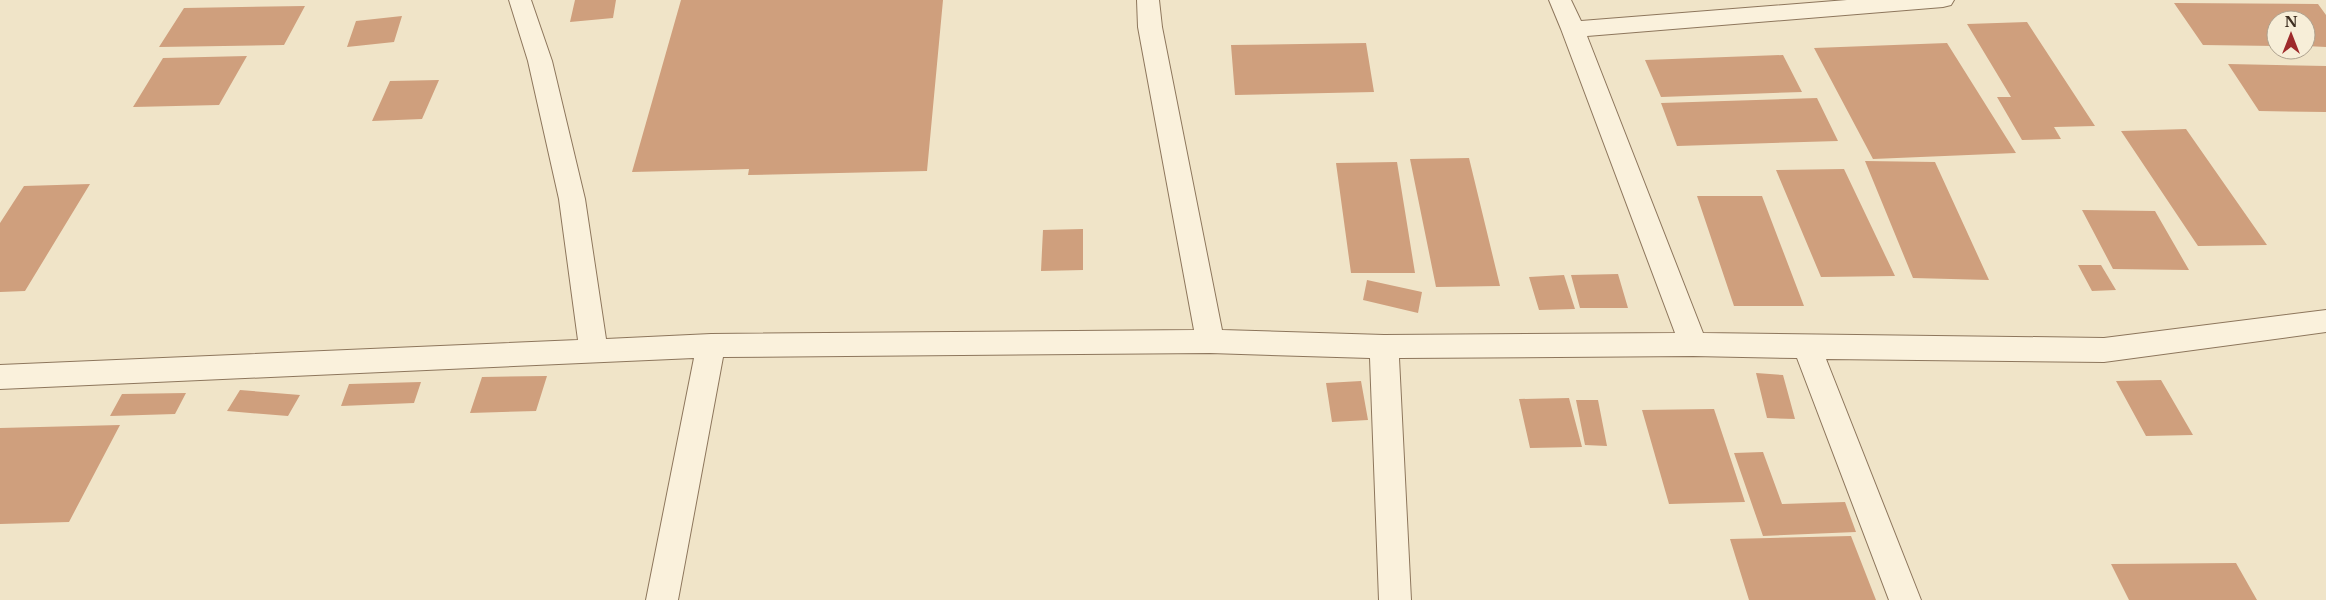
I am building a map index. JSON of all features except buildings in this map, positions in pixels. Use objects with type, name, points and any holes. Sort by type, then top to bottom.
[{"type":"street","points":[[520,0],[540,61],[572,199],[594,351]]},
{"type":"street","points":[[1148,0],[1150,27],[1210,341]]},
{"type":"street","points":[[1560,0],[1573,29],[1693,344]]},
{"type":"street","points":[[1573,29],[1943,0]]},
{"type":"street","points":[[0,377],[711,346],[1210,341],[1384,347],[1693,344],[2104,350],[2326,320]]},
{"type":"street","points":[[662,600],[711,346]]},
{"type":"street","points":[[1384,347],[1395,600]]},
{"type":"street","points":[[1807,347],[1905,600]]}]
